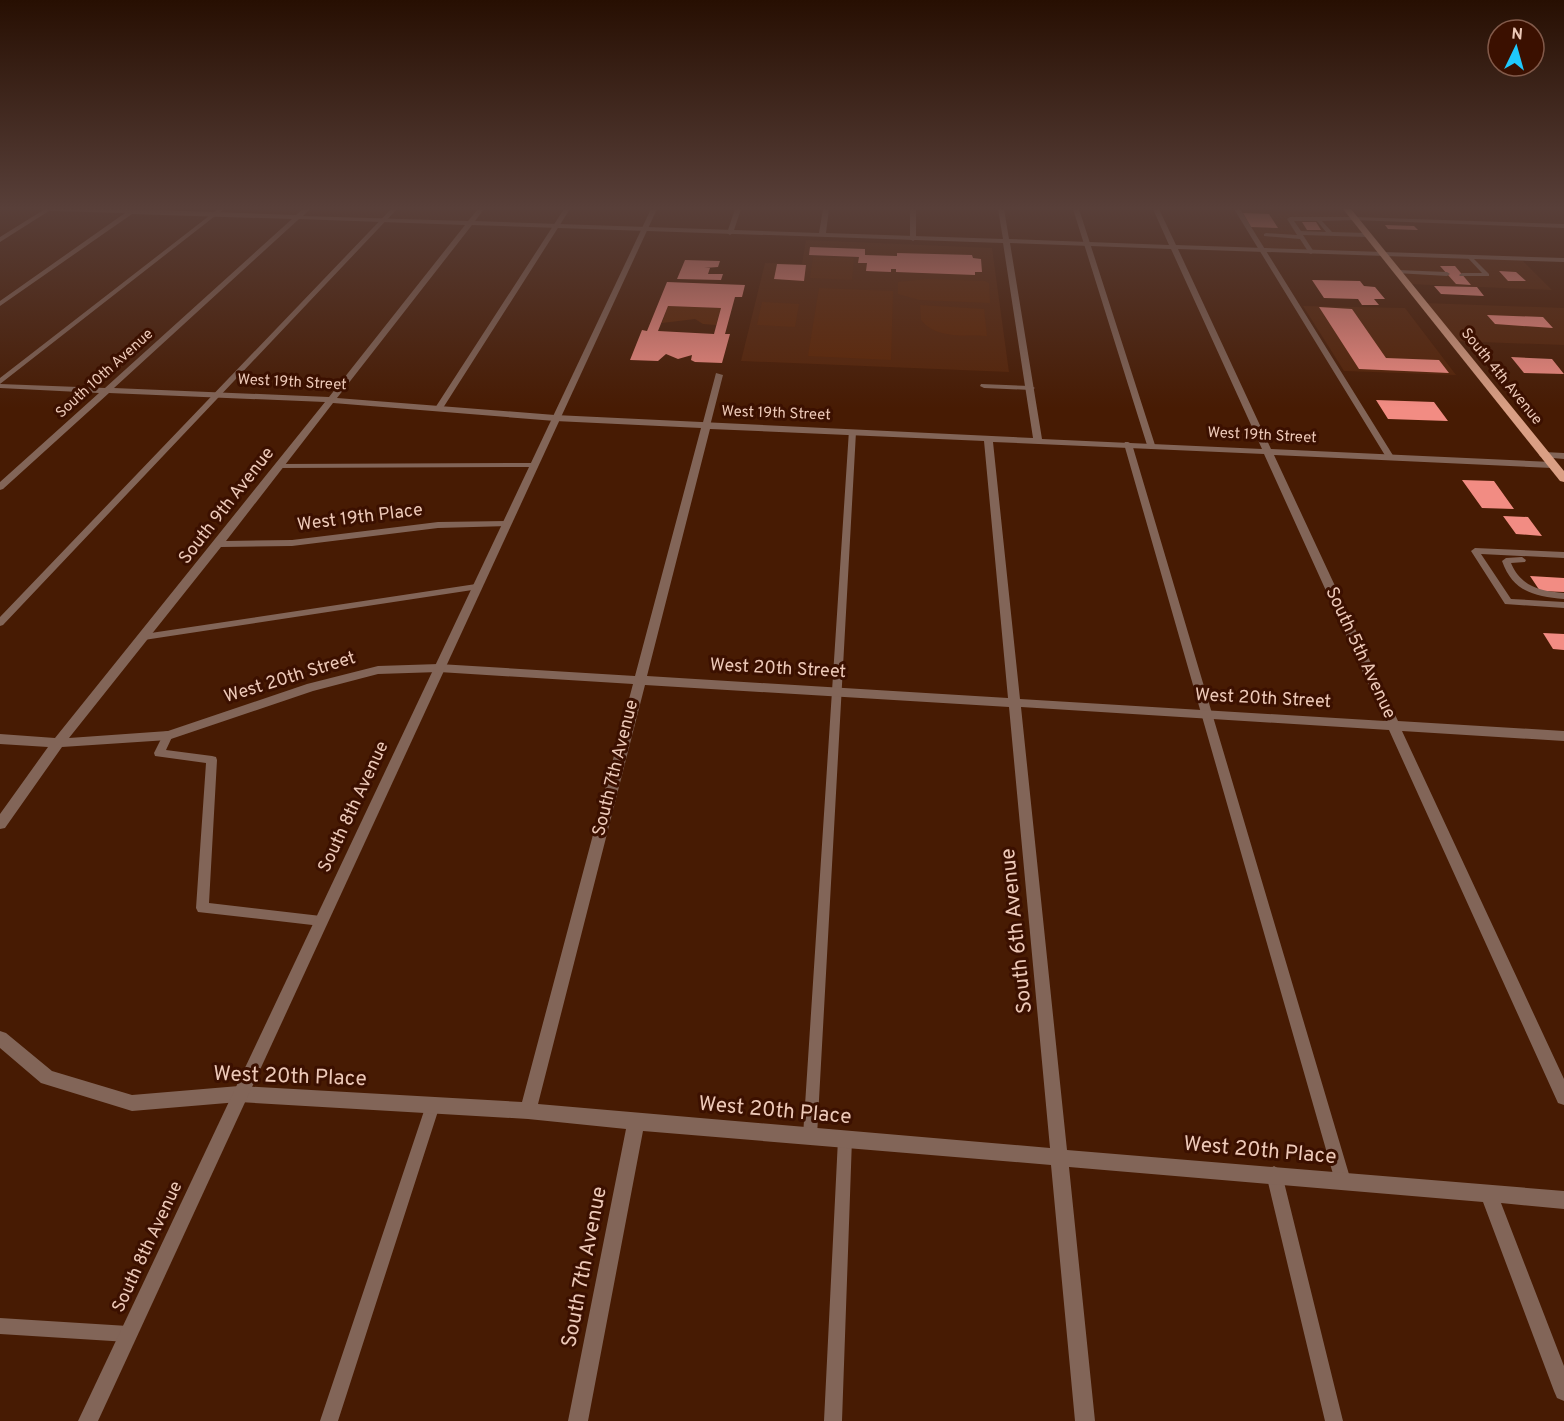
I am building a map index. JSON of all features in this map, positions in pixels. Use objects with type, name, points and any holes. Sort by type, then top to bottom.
[{"type":"main road","name":"South 4th Avenue","points":[[1401,275],[1564,479]]},
{"type":"street","points":[[0,304],[41,275]]},
{"type":"street","name":"South 10th Avenue","points":[[0,487],[234,275]]},
{"type":"street","name":"South 9th Avenue","points":[[0,824],[58,743],[429,275]]},
{"type":"street","name":"South 8th Avenue","points":[[88,1421],[623,275]]},
{"type":"street","points":[[1012,275],[1038,440]]},
{"type":"street","name":"South 5th Avenue","points":[[1187,275],[1564,1097]]},
{"type":"street","name":"West 19th Street","points":[[0,384],[331,400],[555,418],[706,426],[1552,465]]},
{"type":"street","name":"South 7th Avenue","points":[[528,1111],[638,680],[706,426]]},
{"type":"street","name":"South 6th Avenue","points":[[988,438],[1085,1421]]},
{"type":"street","points":[[1544,455],[1564,456]]},
{"type":"street","name":"West 19th Place","points":[[218,544],[292,543],[438,525],[506,524]]},
{"type":"street","name":"West 20th Street","points":[[0,740],[58,743],[168,735],[311,687],[378,670],[439,668],[837,690],[1564,736]]},
{"type":"street","name":"West 20th Place","points":[[0,1038],[47,1077],[132,1103],[239,1094],[528,1111],[1564,1200]]},
{"type":"street","name":"South 7th Avenue","points":[[578,1421],[636,1122]]},
{"type":"street","points":[[1488,1193],[1564,1391]]},
{"type":"lane","points":[[0,384],[137,275]]},
{"type":"lane","points":[[0,622],[330,275]]},
{"type":"lane","points":[[439,408],[524,275]]},
{"type":"lane","points":[[1097,275],[1151,446]]},
{"type":"lane","points":[[1278,275],[1390,457]]},
{"type":"lane","points":[[706,426],[719,375]]},
{"type":"lane","points":[[984,386],[1031,388]]},
{"type":"lane","points":[[810,1136],[852,432]]},
{"type":"lane","points":[[1128,444],[1343,1180]]},
{"type":"lane","points":[[280,465],[533,465]]},
{"type":"lane","points":[[1564,555],[1475,551],[1508,602],[1564,604]]},
{"type":"lane","points":[[1542,554],[1527,560],[1506,561],[1506,564],[1522,587],[1532,592],[1564,596]]},
{"type":"lane","points":[[144,637],[476,587]]},
{"type":"lane","points":[[168,735],[159,753],[212,760],[202,908],[321,921]]},
{"type":"lane","points":[[329,1421],[433,1105]]},
{"type":"lane","points":[[833,1421],[845,1139]]},
{"type":"lane","points":[[1274,1174],[1334,1421]]},
{"type":"lane","points":[[0,1326],[128,1334]]},
{"type":"shaded area","points":[[762,275],[996,275],[1009,372],[741,361]]},
{"type":"shaded area","points":[[810,275],[852,275],[852,280],[810,278]]},
{"type":"shaded area","points":[[1400,275],[1537,275],[1552,290],[1409,284],[1424,303],[1564,308],[1564,345],[1453,341]]},
{"type":"shaded area","points":[[926,279],[985,281],[989,283],[990,303],[919,300],[898,294],[898,282]]},
{"type":"shaded area","points":[[819,288],[893,291],[891,360],[808,356]]},
{"type":"shaded area","points":[[762,302],[799,304],[795,327],[757,325]]},
{"type":"shaded area","points":[[920,305],[984,309],[987,336],[951,335],[935,330],[921,320]]},
{"type":"shaded area","points":[[668,306],[721,308],[716,325],[703,324],[695,319],[662,323]]},
{"type":"shaded area","points":[[1303,306],[1405,308],[1456,375],[1344,371]]},
{"type":"building","points":[[679,275],[723,275],[721,280],[677,279]]},
{"type":"building","points":[[775,275],[805,275],[804,281],[774,279]]},
{"type":"building","points":[[1448,275],[1463,275],[1471,285],[1456,284]]},
{"type":"building","points":[[1503,275],[1520,275],[1526,281],[1508,281]]},
{"type":"building","points":[[1312,280],[1360,281],[1364,286],[1375,287],[1385,299],[1374,299],[1379,305],[1362,305],[1358,299],[1324,298]]},
{"type":"building","points":[[667,282],[745,285],[742,297],[735,297],[725,334],[730,334],[722,363],[695,362],[691,360],[692,355],[678,359],[666,354],[658,361],[630,360],[642,330],[647,331]],"holes":[[[668,306],[721,308],[714,334],[658,331]]]},
{"type":"building","points":[[1434,286],[1477,287],[1484,296],[1441,294]]},
{"type":"building","points":[[1319,307],[1352,309],[1386,358],[1439,360],[1449,373],[1359,369]]},
{"type":"building","points":[[1487,315],[1543,317],[1553,328],[1495,324]]},
{"type":"building","points":[[1511,357],[1552,359],[1564,374],[1524,373]]},
{"type":"building","points":[[1376,400],[1434,402],[1448,421],[1388,419]]},
{"type":"building","points":[[1462,480],[1494,481],[1514,509],[1482,508]]},
{"type":"building","points":[[1503,516],[1528,517],[1542,536],[1516,534]]},
{"type":"building","points":[[1530,576],[1564,578],[1564,592],[1540,591]]},
{"type":"building","points":[[1543,633],[1564,634],[1564,650],[1553,649]]}]
